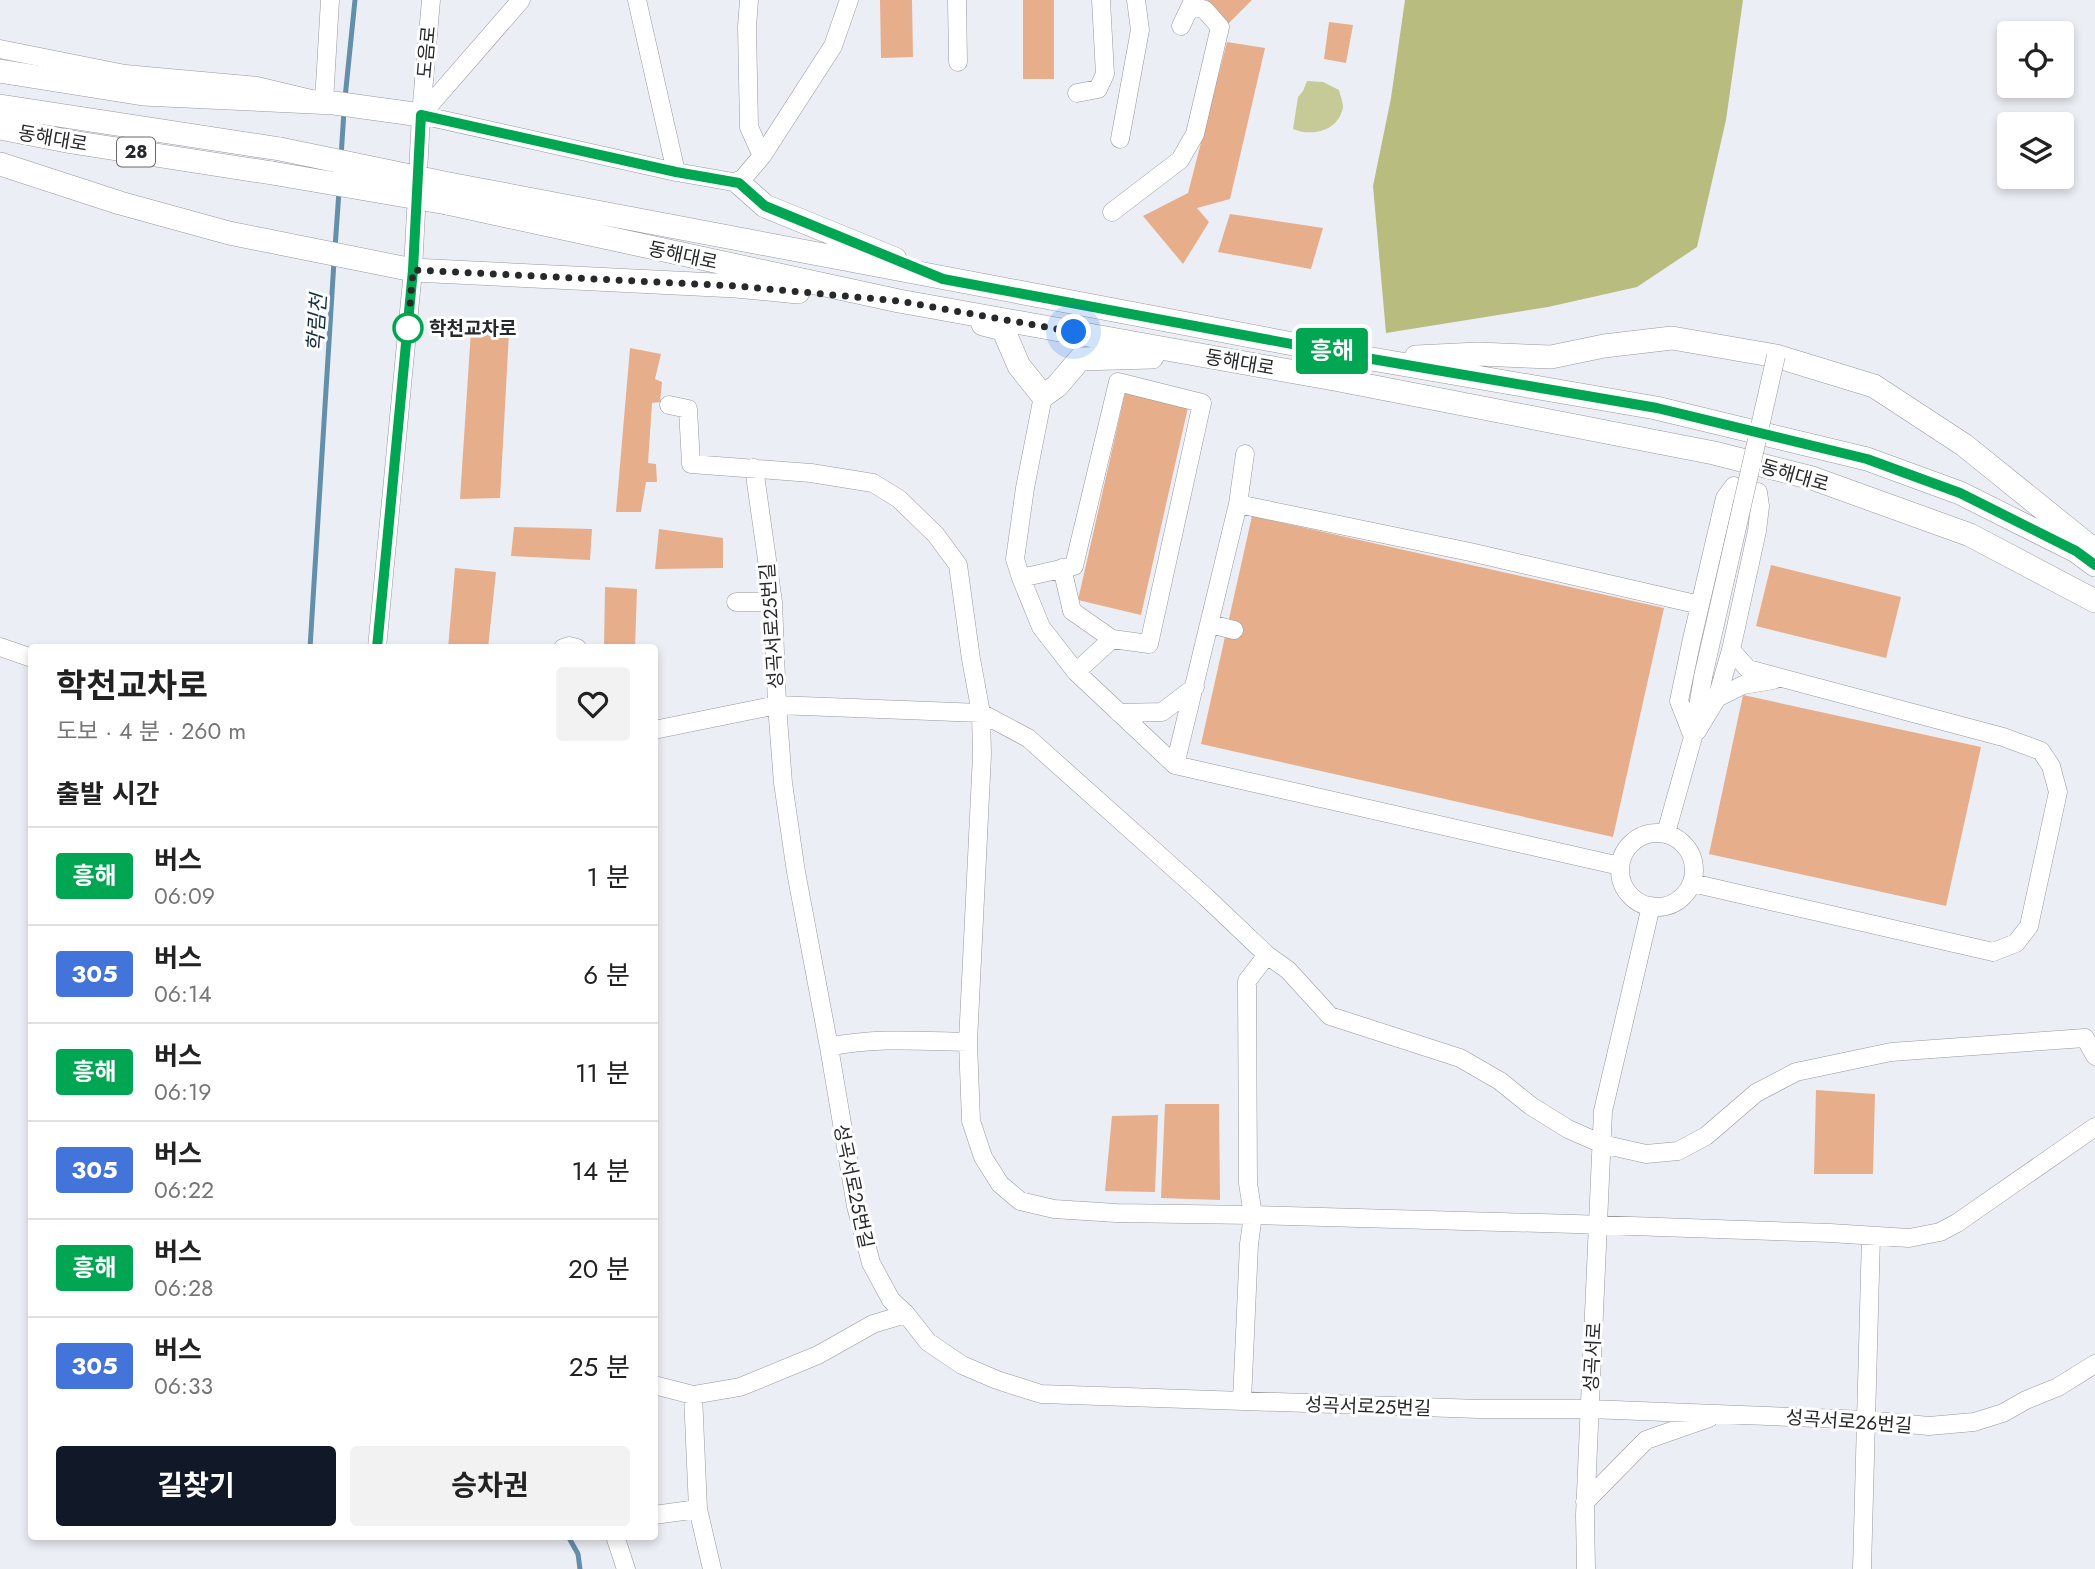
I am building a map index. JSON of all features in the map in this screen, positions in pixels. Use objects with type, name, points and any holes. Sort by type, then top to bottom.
[{"type":"main road","points":[[0,71],[143,94],[329,103],[421,115]]},
{"type":"main road","points":[[0,106],[280,149],[448,194],[943,279],[1372,359],[1657,408],[1867,459],[1960,493],[2076,551],[2095,565]]},
{"type":"main road","name":"동해대로","points":[[0,128],[272,173],[448,194],[899,301],[1334,379],[1714,453],[1812,478],[1970,535],[2095,601]]},
{"type":"main road","points":[[0,164],[120,203],[217,230],[413,270],[736,286],[899,301],[1003,329],[1019,366],[1043,396],[1057,386],[1080,359],[1210,358]]},
{"type":"main road","points":[[739,183],[765,206],[943,279]]},
{"type":"main road","points":[[1372,359],[1478,354],[1551,357],[1604,346],[1672,338],[1776,356],[1874,386],[1964,445],[2095,551]]},
{"type":"street","points":[[0,50],[125,74],[257,86],[329,103],[330,0]]},
{"type":"street","name":"도음로","points":[[377,644],[413,270],[421,115],[431,0]]},
{"type":"street","points":[[521,0],[421,115],[676,172],[739,183],[762,156],[833,46],[849,0]]},
{"type":"street","points":[[637,0],[676,172]]},
{"type":"street","points":[[749,0],[747,27],[750,127],[762,156]]},
{"type":"street","points":[[957,0],[958,62]]},
{"type":"street","points":[[1077,93],[1098,89],[1105,74],[1101,0]]},
{"type":"street","points":[[1120,139],[1140,30],[1136,0]]},
{"type":"street","points":[[1112,212],[1180,160],[1195,134],[1220,27],[1205,10],[1191,5],[1181,26]]},
{"type":"street","points":[[1666,833],[1693,737],[1703,677],[1776,356]]},
{"type":"street","points":[[1021,578],[1062,568],[1074,566],[1118,382],[1202,403],[1149,644],[1112,639],[1072,611],[1062,568]]},
{"type":"street","points":[[1043,396],[1025,488],[1015,559],[1021,578],[1041,627],[1076,672],[1175,765],[1620,866]]},
{"type":"street","points":[[668,405],[688,409],[691,464],[811,473],[873,483],[899,499],[936,535],[958,565],[981,713],[982,755],[968,1042],[971,1121],[983,1157],[1000,1184],[1020,1201],[1054,1209],[1116,1213],[1253,1214],[1598,1224],[1909,1238],[1940,1231],[1973,1212],[2095,1126]]},
{"type":"street","points":[[1175,765],[1238,505],[1245,454]]},
{"type":"street","name":"성곡서로25번길","points":[[754,468],[773,602],[783,783],[796,872],[856,1206],[871,1264],[891,1300],[928,1342],[962,1365],[1041,1394],[1479,1409],[1589,1409]]},
{"type":"street","points":[[1693,737],[1679,701],[1725,498],[1734,486]]},
{"type":"street","points":[[1693,737],[1717,698],[1731,650],[1757,531],[1759,492]]},
{"type":"street","points":[[1238,505],[1470,552],[1700,605]]},
{"type":"street","points":[[736,602],[773,602]]},
{"type":"street","points":[[1210,624],[1234,630]]},
{"type":"street","points":[[1076,672],[1112,639]]},
{"type":"street","points":[[0,647],[28,657]]},
{"type":"street","points":[[1692,883],[1993,952],[2016,943],[2029,926],[2058,792],[2051,766],[2041,751],[2003,737],[1748,669],[1731,650]]},
{"type":"street","points":[[1717,698],[1743,685],[1782,678]]},
{"type":"street","points":[[1119,713],[1162,712],[1195,687]]},
{"type":"street","points":[[658,729],[777,705],[981,713],[1028,738],[1267,955],[1288,970],[1330,1016],[1460,1058],[1500,1081],[1531,1106],[1568,1129],[1602,1144],[1646,1154],[1678,1151],[1706,1136],[1756,1093],[1796,1072],[1891,1052],[2085,1038],[2095,1056]]},
{"type":"street","points":[[1653,832],[1678,838],[1687,847],[1692,858],[1692,883],[1676,902],[1664,906],[1640,903],[1624,888],[1620,866],[1623,854],[1631,843],[1653,832]]},
{"type":"street","name":"성곡서로","points":[[1586,1569],[1585,1502],[1604,1111],[1651,906]]},
{"type":"street","points":[[1242,1401],[1249,1244],[1253,1214],[1248,1183],[1247,981],[1267,955]]},
{"type":"street","points":[[829,1047],[850,1042],[892,1040],[968,1042]]},
{"type":"street","points":[[1862,1569],[1871,1237]]},
{"type":"street","points":[[658,1386],[693,1395],[740,1387],[818,1355],[873,1324],[906,1314]]},
{"type":"street","name":"성곡서로26번길","points":[[1589,1409],[1866,1420],[1929,1426],[1974,1422],[2003,1413],[2058,1387],[2095,1364]]},
{"type":"street","points":[[693,1395],[698,1509],[712,1569]]},
{"type":"street","points":[[1585,1502],[1646,1440],[1720,1414]]},
{"type":"street","points":[[658,1514],[698,1509]]},
{"type":"street","points":[[616,1540],[626,1569]]},
{"type":"green space","points":[[1405,0],[1743,0],[1726,120],[1697,247],[1637,287],[1548,307],[1386,333],[1373,186],[1391,98]]},
{"type":"green space","points":[[1307,81],[1323,82],[1339,90],[1343,107],[1340,115],[1336,122],[1324,130],[1308,132],[1293,129],[1298,97]]},
{"type":"building","points":[[880,0],[912,0],[913,57],[881,58]]},
{"type":"building","points":[[1023,0],[1054,0],[1054,79],[1023,79]]},
{"type":"building","points":[[1207,0],[1252,0],[1228,24]]},
{"type":"building","points":[[1329,22],[1353,25],[1346,63],[1324,59]]},
{"type":"building","points":[[1227,42],[1265,48],[1230,199],[1197,208],[1209,222],[1183,264],[1143,216],[1188,193]]},
{"type":"building","points":[[1230,214],[1323,228],[1311,269],[1218,252]]},
{"type":"building","points":[[471,330],[509,333],[500,498],[460,499]]},
{"type":"building","points":[[630,348],[661,354],[655,379],[662,382],[660,402],[652,403],[648,463],[656,464],[657,482],[646,482],[641,512],[616,512]]},
{"type":"building","points":[[1126,389],[1189,403],[1141,615],[1078,600]]},
{"type":"building","points":[[1252,516],[1664,608],[1613,837],[1201,744]]},
{"type":"building","points":[[514,527],[592,529],[590,560],[511,556]]},
{"type":"building","points":[[659,529],[723,538],[723,568],[655,569]]},
{"type":"building","points":[[1771,565],[1901,597],[1886,658],[1756,626]]},
{"type":"building","points":[[455,568],[496,572],[488,644],[448,644]]},
{"type":"building","points":[[605,587],[637,589],[635,644],[604,644]]},
{"type":"building","points":[[1743,695],[1981,747],[1946,906],[1709,854]]},
{"type":"building","points":[[1816,1090],[1875,1094],[1873,1174],[1814,1174]]},
{"type":"building","points":[[1165,1104],[1219,1104],[1220,1200],[1161,1198]]},
{"type":"building","points":[[1158,1115],[1155,1192],[1105,1191],[1112,1116]]},
{"type":"waterway","name":"학림천","points":[[345,98],[355,0]]},
{"type":"waterway","name":"학림천","points":[[341,157],[344,111]]},
{"type":"waterway","name":"학림천","points":[[335,248],[339,191]]},
{"type":"waterway","name":"학림천","points":[[310,644],[334,261]]},
{"type":"waterway","name":"학림천","points":[[570,1540],[578,1554],[580,1569]]},
{"type":"bus line","name":"흥해","points":[[377,644],[413,270],[421,115],[676,172],[739,183],[765,206],[943,279],[1372,359],[1657,408],[1867,459],[1960,493],[2076,551],[2095,565]]},
{"type":"place","name":"학천교차로","points":[[408,328]]},
{"type":"route","points":[[408,328],[413,270],[736,286],[899,301],[1074,332]]}]
